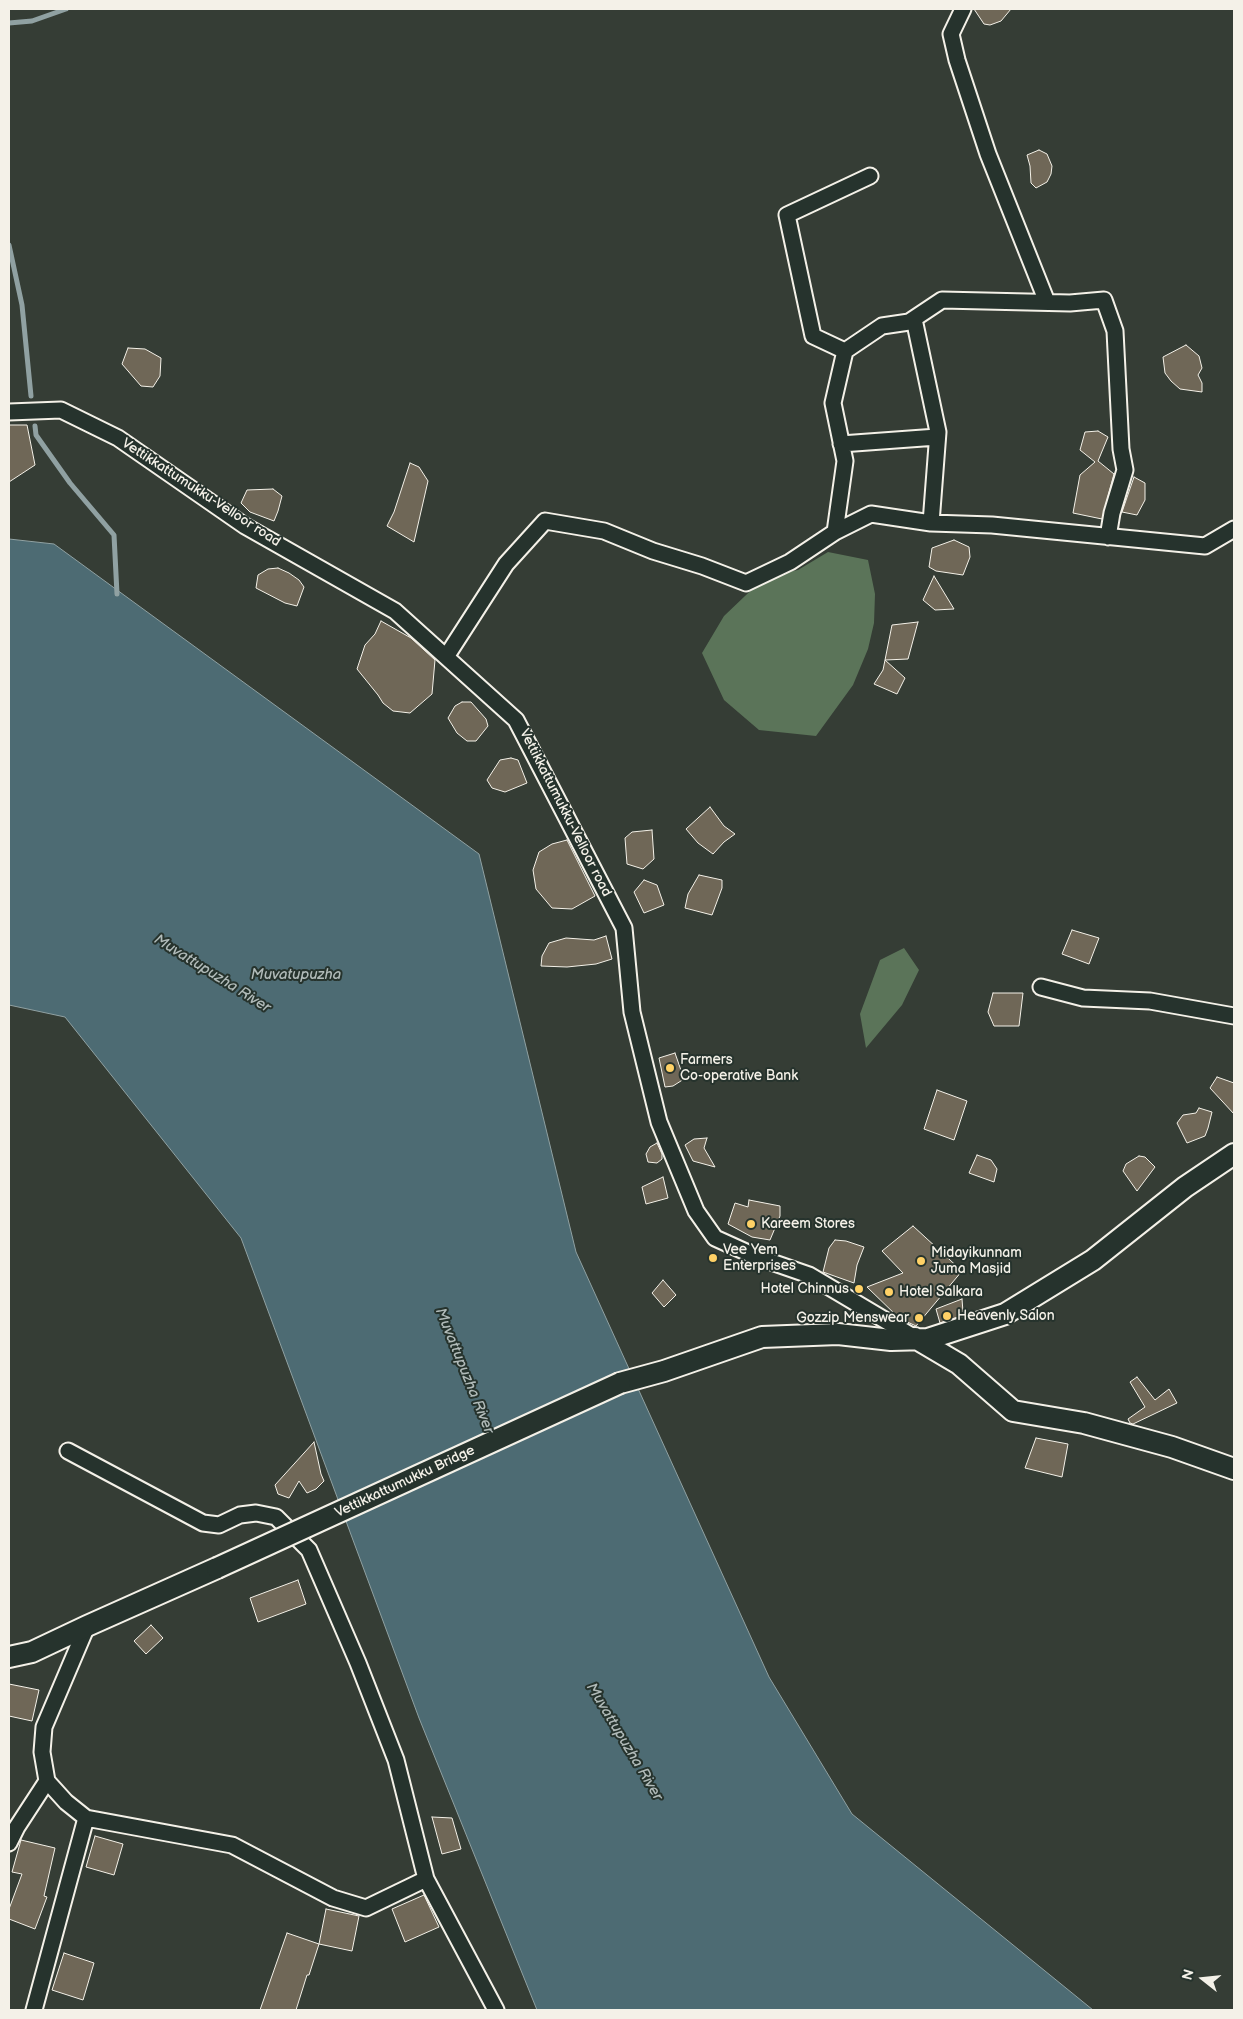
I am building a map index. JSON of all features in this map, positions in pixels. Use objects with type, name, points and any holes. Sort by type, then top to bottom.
[{"type":"main road","name":"Vettikkattumukku Bridge","points":[[9,1657],[32,1652],[620,1383],[664,1371],[762,1337],[838,1334],[892,1340],[928,1339],[1005,1314],[1093,1260],[1185,1187],[1234,1154]]},
{"type":"main road","points":[[915,1338],[959,1364],[1013,1411],[1084,1423],[1172,1447],[1234,1469]]},
{"type":"street","points":[[963,9],[951,34],[957,60],[988,154],[1047,302]]},
{"type":"street","points":[[845,352],[813,336],[787,215],[870,176]]},
{"type":"street","points":[[835,532],[845,461],[833,403],[845,352],[882,326],[909,322],[942,300],[1070,303],[1104,300],[1115,331],[1121,449],[1125,470],[1112,513],[1108,537]]},
{"type":"street","points":[[914,319],[938,432],[931,522]]},
{"type":"street","name":"Vettikkattumukku-Velloor road","points":[[9,412],[61,410],[118,438],[245,526],[395,611],[516,720],[624,928],[632,1012],[660,1122],[696,1211],[715,1238],[757,1257],[809,1275],[915,1338]]},
{"type":"street","points":[[841,444],[937,438]]},
{"type":"street","points":[[446,657],[506,564],[545,521],[604,531],[653,551],[702,566],[746,583],[790,562],[835,532],[871,514],[931,522],[992,525],[1205,546],[1234,529]]},
{"type":"street","points":[[1041,987],[1083,998],[1150,1001],[1234,1016]]},
{"type":"street","points":[[68,1451],[203,1523],[219,1525],[240,1515],[256,1513],[276,1517],[309,1550],[358,1663],[396,1760],[426,1880],[496,2010]]},
{"type":"street","points":[[87,1626],[44,1727],[42,1752],[47,1781],[66,1802],[86,1818],[232,1845],[333,1898],[366,1908],[426,1880]]},
{"type":"street","points":[[9,1843],[17,1826],[47,1781]]},
{"type":"street","points":[[34,2010],[86,1818]]},
{"type":"green space","points":[[828,552],[868,560],[875,594],[874,623],[868,649],[853,685],[816,736],[759,730],[724,700],[702,653],[724,616],[766,576],[798,570]]},
{"type":"green space","points":[[904,948],[919,970],[902,1005],[866,1048],[860,1014],[880,960]]},
{"type":"water","name":"Muvatupuzha","points":[[9,539],[54,544],[479,854],[576,1252],[769,1677],[852,1814],[1093,2010],[537,2010],[419,1718],[241,1238],[65,1017],[9,1005]]},
{"type":"building","points":[[974,9],[1011,9],[1001,21],[990,25],[984,24]]},
{"type":"building","points":[[1039,150],[1047,154],[1052,166],[1047,182],[1036,188],[1031,183],[1027,155]]},
{"type":"building","points":[[1186,345],[1199,356],[1202,368],[1198,375],[1202,383],[1202,392],[1180,389],[1165,373],[1163,357]]},
{"type":"building","points":[[128,348],[145,349],[161,358],[160,376],[153,387],[141,386],[122,364]]},
{"type":"building","points":[[9,425],[27,425],[35,465],[9,482]]},
{"type":"building","points":[[1098,431],[1108,437],[1098,461],[1114,474],[1102,519],[1073,513],[1080,475],[1095,462],[1080,450],[1085,432]]},
{"type":"building","points":[[410,463],[419,467],[428,481],[414,542],[387,526],[394,512]]},
{"type":"building","points":[[1134,477],[1145,483],[1145,500],[1137,515],[1122,512]]},
{"type":"building","points":[[273,489],[282,496],[274,521],[250,512],[241,503],[247,490]]},
{"type":"building","points":[[954,540],[969,547],[970,557],[963,575],[936,571],[929,567],[932,548]]},
{"type":"building","points":[[278,568],[299,580],[304,587],[297,606],[285,603],[256,588],[258,575],[268,569]]},
{"type":"building","points":[[934,576],[954,609],[935,610],[923,600]]},
{"type":"building","points":[[381,621],[411,638],[435,660],[432,694],[410,713],[393,711],[383,703],[357,669],[365,645],[375,634]]},
{"type":"building","points":[[918,622],[908,659],[885,660],[892,625]]},
{"type":"building","points":[[885,660],[905,678],[897,694],[874,684],[883,670]]},
{"type":"building","points":[[462,702],[471,702],[486,719],[488,726],[476,741],[467,741],[457,733],[448,718],[455,706]]},
{"type":"building","points":[[511,758],[518,760],[527,783],[505,792],[492,788],[487,780],[500,760]]},
{"type":"building","points":[[710,807],[724,826],[735,834],[713,854],[698,843],[686,829]]},
{"type":"building","points":[[652,830],[654,859],[643,869],[627,864],[625,838],[632,832]]},
{"type":"building","points":[[567,840],[595,896],[572,909],[552,908],[536,889],[533,870],[539,852],[552,844]]},
{"type":"building","points":[[699,875],[722,880],[722,888],[712,915],[685,908],[688,894]]},
{"type":"building","points":[[644,880],[657,885],[664,905],[644,913],[634,892]]},
{"type":"building","points":[[1072,930],[1099,938],[1089,964],[1062,954]]},
{"type":"building","points":[[606,936],[612,959],[596,964],[567,967],[541,966],[542,956],[549,943],[566,938],[594,940]]},
{"type":"building","points":[[993,993],[1023,993],[1019,1026],[994,1026],[988,1012]]},
{"type":"building","name":"Farmers Co-operative Bank","points":[[675,1053],[684,1079],[673,1086],[665,1087],[659,1058]]},
{"type":"building","points":[[1217,1077],[1234,1083],[1234,1114],[1210,1088]]},
{"type":"building","points":[[937,1090],[967,1101],[954,1140],[924,1129]]},
{"type":"building","points":[[1199,1108],[1212,1112],[1208,1128],[1205,1136],[1187,1143],[1177,1123],[1183,1115],[1196,1113]]},
{"type":"building","points":[[707,1138],[704,1148],[715,1167],[693,1161],[685,1145],[694,1139]]},
{"type":"building","points":[[657,1143],[662,1159],[657,1163],[648,1162],[646,1154],[650,1147]]},
{"type":"building","points":[[977,1155],[991,1160],[997,1169],[994,1182],[969,1173]]},
{"type":"building","points":[[1139,1156],[1145,1157],[1155,1167],[1137,1191],[1123,1171],[1126,1164]]},
{"type":"building","points":[[663,1177],[668,1198],[646,1204],[642,1187]]},
{"type":"building","points":[[749,1200],[780,1206],[780,1216],[770,1240],[752,1237],[728,1224],[735,1203],[748,1207]]},
{"type":"building","name":"Midayikunnam Juma Masjid","points":[[913,1226],[962,1271],[916,1326],[899,1318],[867,1287],[903,1273],[882,1251]]},
{"type":"building","points":[[835,1240],[846,1241],[864,1247],[857,1265],[854,1283],[823,1272],[829,1248]]},
{"type":"building","points":[[663,1280],[676,1295],[664,1307],[652,1293]]},
{"type":"building","points":[[962,1299],[963,1312],[961,1316],[940,1323],[936,1309]]},
{"type":"building","points":[[1137,1377],[1155,1400],[1169,1389],[1177,1403],[1133,1424],[1130,1423],[1128,1419],[1145,1407],[1130,1382]]},
{"type":"building","points":[[1036,1438],[1068,1444],[1062,1477],[1025,1468]]},
{"type":"building","points":[[314,1442],[324,1481],[316,1489],[307,1493],[299,1481],[289,1498],[278,1494],[275,1485]]},
{"type":"building","points":[[298,1580],[306,1604],[258,1622],[250,1598]]},
{"type":"building","points":[[151,1625],[163,1638],[146,1654],[134,1641]]},
{"type":"building","points":[[9,1684],[39,1690],[32,1721],[9,1716]]},
{"type":"building","points":[[432,1817],[452,1818],[461,1849],[442,1854]]},
{"type":"building","points":[[95,1836],[123,1844],[114,1875],[86,1867]]},
{"type":"building","points":[[21,1840],[55,1848],[44,1896],[47,1897],[35,1929],[9,1919],[9,1909],[22,1874],[12,1872]]},
{"type":"building","points":[[424,1895],[439,1927],[405,1942],[392,1909]]},
{"type":"building","points":[[326,1909],[359,1916],[352,1951],[319,1944]]},
{"type":"building","points":[[287,1933],[319,1944],[309,1975],[307,1975],[296,2010],[260,2010]]},
{"type":"building","points":[[64,1953],[94,1963],[83,2000],[52,1990]]},
{"type":"waterway","points":[[9,23],[32,21],[66,9]]},
{"type":"waterway","points":[[9,245],[22,305],[31,396]]},
{"type":"waterway","points":[[35,426],[36,435],[70,483],[114,535],[117,594]]},
{"type":"place","name":"Farmers Co-operative Bank","points":[[670,1068]]},
{"type":"place","name":"Kareem Stores","points":[[751,1224]]},
{"type":"place","name":"Vee Yem Enterprises","points":[[713,1258]]},
{"type":"place","name":"Midayikunnam Juma Masjid","points":[[921,1261]]},
{"type":"place","name":"Hotel Chinnus","points":[[859,1289]]},
{"type":"place","name":"Hotel Salkara","points":[[889,1292]]},
{"type":"place","name":"Heavenly Salon","points":[[947,1316]]},
{"type":"place","name":"Gozzip Menswear","points":[[919,1318]]},
{"type":"water label","name":"Muvattupuzha River","points":[[212,974]]},
{"type":"water label","name":"Muvattupuzha River","points":[[464,1371]]},
{"type":"water label","name":"Muvattupuzha River","points":[[624,1742]]}]
